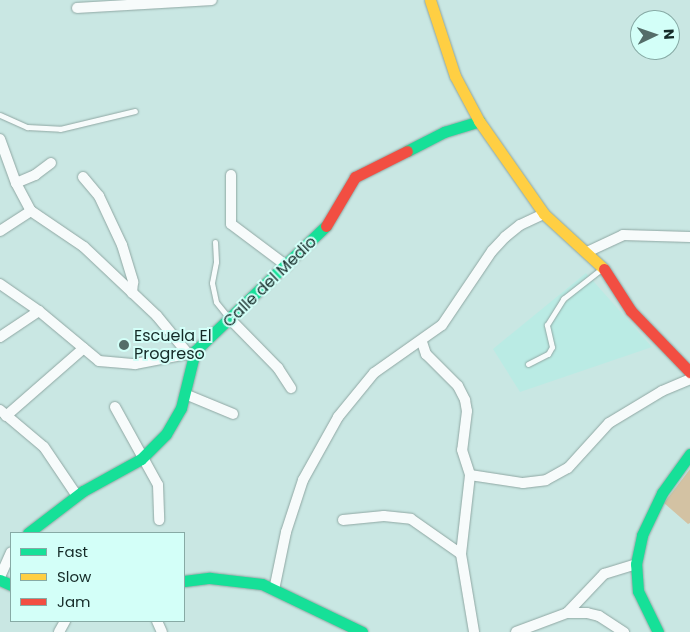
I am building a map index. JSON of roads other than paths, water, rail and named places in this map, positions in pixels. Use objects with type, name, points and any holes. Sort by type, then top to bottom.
[{"type":"main road","points":[[430,0],[455,76],[479,121],[544,214],[587,252],[690,357]]},
{"type":"main road","name":"Calle del Medio","points":[[192,353],[287,266],[335,216],[355,177],[444,132],[479,121]]},
{"type":"main road","points":[[603,269],[631,311],[690,372]]},
{"type":"main road","points":[[29,532],[77,496],[144,456],[166,434],[181,408],[192,353]]},
{"type":"main road","points":[[658,632],[638,591],[636,564],[642,535],[662,493],[690,454]]},
{"type":"main road","points":[[185,581],[210,578],[262,584],[362,632]]},
{"type":"street","points":[[77,8],[212,0]]},
{"type":"street","points":[[0,139],[16,183],[31,211],[84,247],[192,353]]},
{"type":"street","points":[[16,183],[35,175],[51,163]]},
{"type":"street","points":[[231,175],[230,224],[287,266]]},
{"type":"street","points":[[83,178],[99,196],[122,245],[133,282],[132,293]]},
{"type":"street","points":[[0,231],[31,211]]},
{"type":"street","points":[[274,590],[293,509],[313,459],[364,382],[393,359],[422,342],[442,325],[492,251],[520,225],[544,214]]},
{"type":"street","points":[[587,252],[623,235],[690,237]]},
{"type":"street","points":[[0,284],[39,311],[94,358],[107,364],[135,364],[192,353]]},
{"type":"street","points":[[0,337],[39,311]]},
{"type":"street","points":[[230,319],[278,368],[291,388]]},
{"type":"street","points":[[422,342],[426,354],[458,386],[465,400],[462,450],[470,475],[461,554],[474,632]]},
{"type":"street","points":[[77,496],[44,448],[3,413],[84,348]]},
{"type":"street","points":[[470,475],[524,483],[546,480],[568,468],[595,434],[609,423],[662,391],[690,379]]},
{"type":"street","points":[[184,394],[233,414]]},
{"type":"street","points":[[115,407],[144,456],[158,485],[159,520]]},
{"type":"street","points":[[343,520],[384,516],[411,519],[461,554]]},
{"type":"street","points":[[0,578],[10,554]]},
{"type":"street","points":[[567,613],[604,574],[636,564]]},
{"type":"street","points":[[516,632],[567,613],[599,616],[624,632]]},
{"type":"lane","points":[[0,115],[27,127],[60,129],[136,111]]},
{"type":"lane","points":[[215,242],[216,262],[212,282],[216,302],[230,319]]},
{"type":"lane","points":[[528,364],[548,354],[552,347],[547,325],[563,299],[603,269]]},
{"type":"place","name":"Escuela El Progreso","points":[[124,345]]}]
